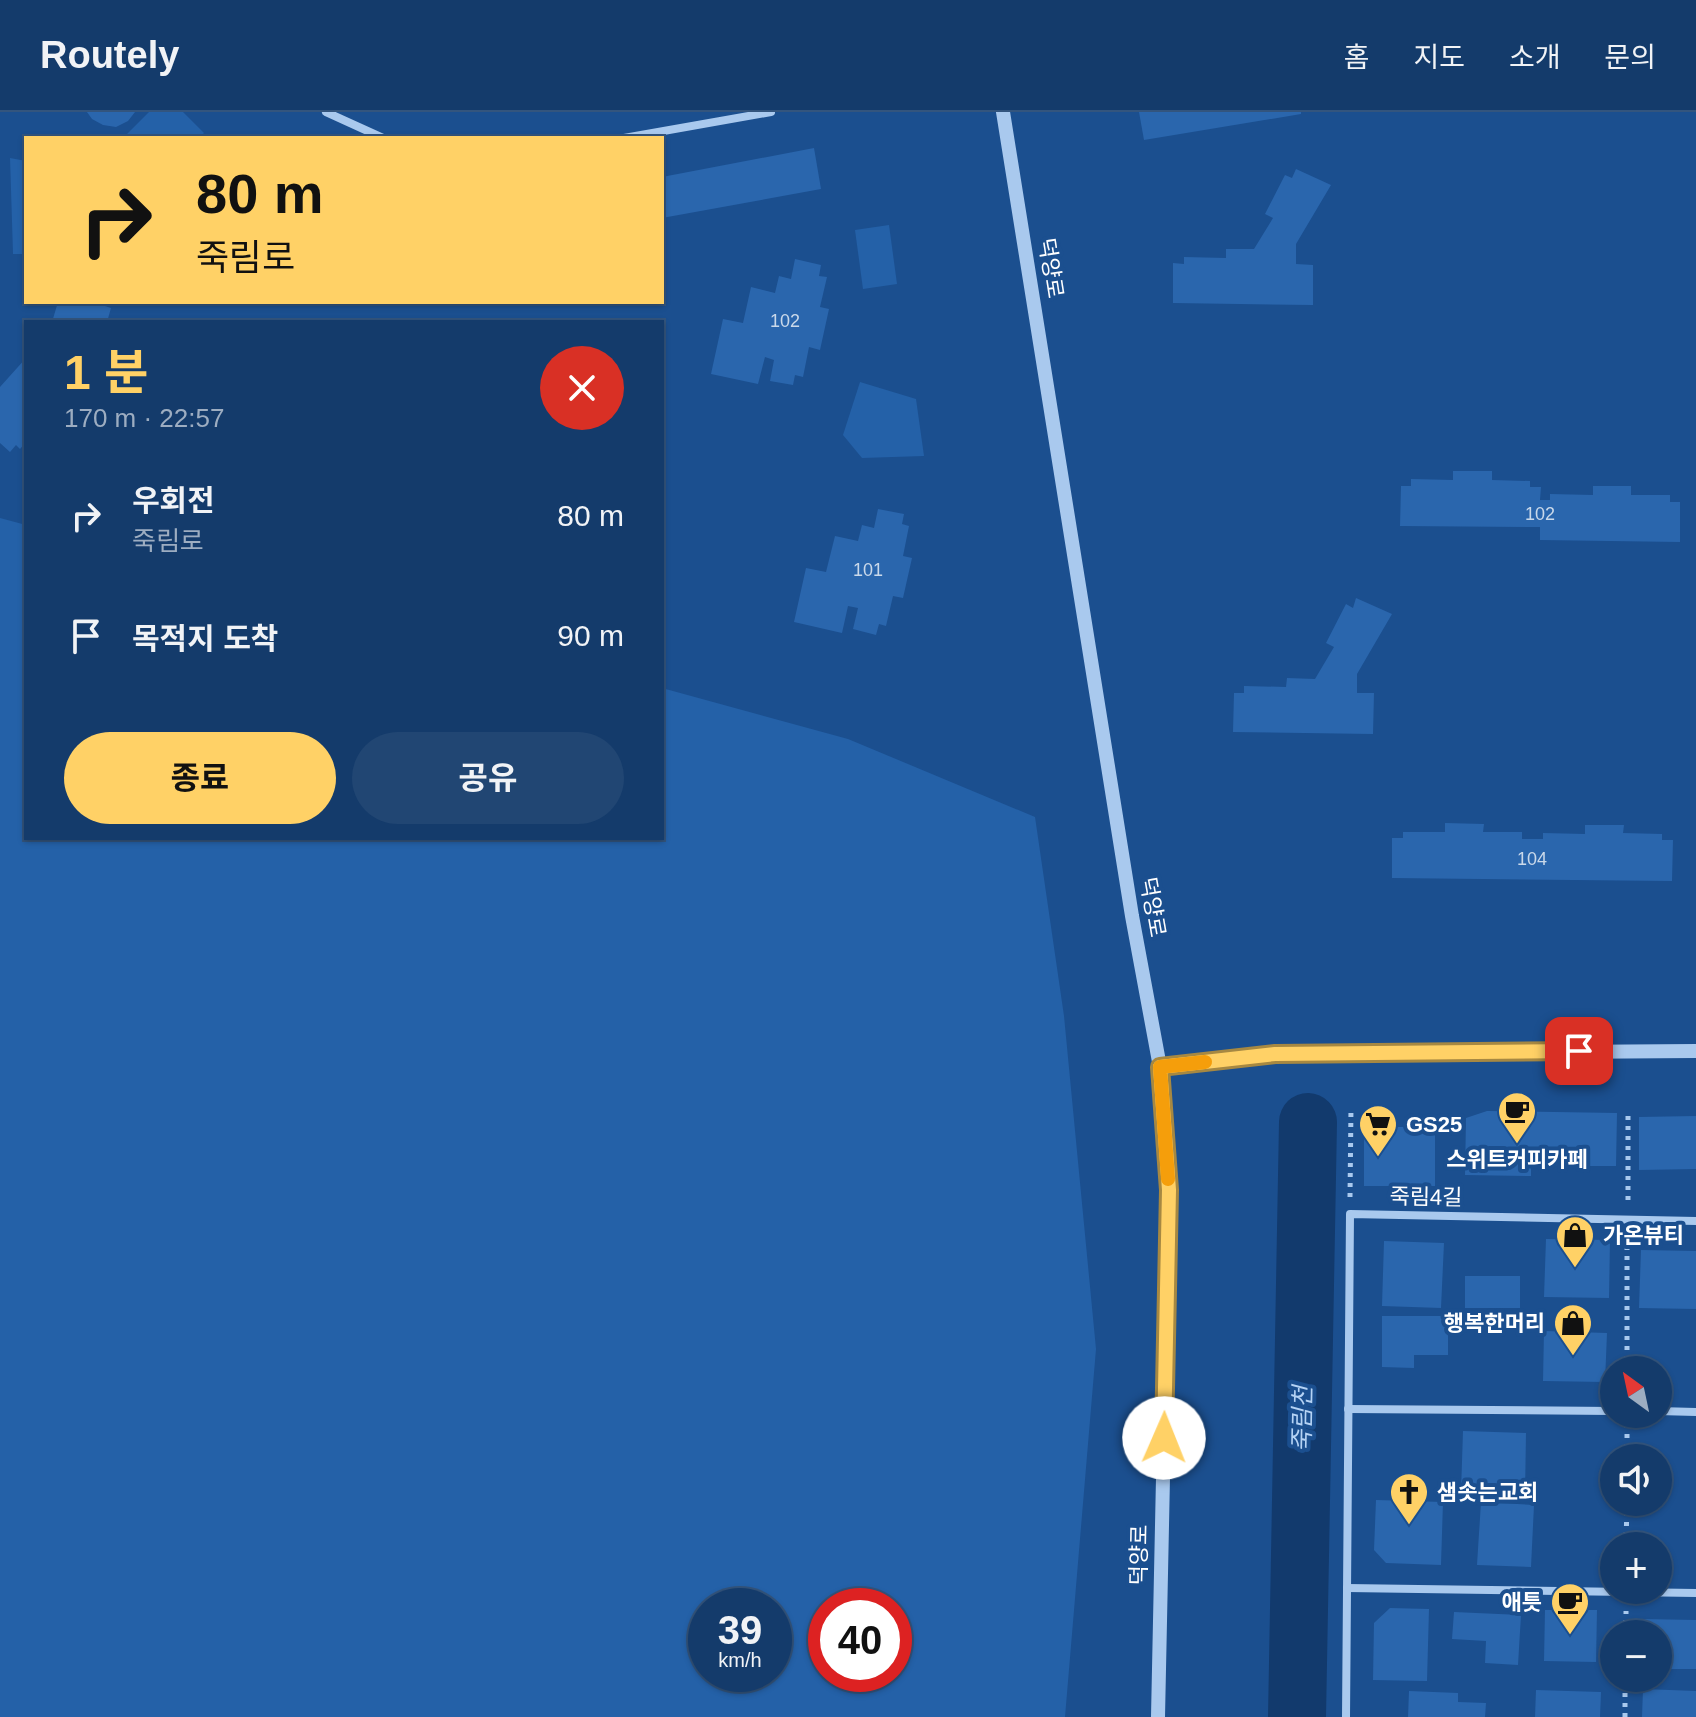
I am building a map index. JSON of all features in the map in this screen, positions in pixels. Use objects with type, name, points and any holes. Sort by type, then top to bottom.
[{"type":"street","points":[[326,112],[379,136]]},
{"type":"street","points":[[635,136],[771,112]]},
{"type":"street","name":"덕양로","points":[[1003,112],[1127,885],[1160,1067],[1169,1190],[1158,1717]]},
{"type":"street","points":[[1160,1067],[1275,1054],[1696,1051]]},
{"type":"street","points":[[1346,1717],[1350,1214]]},
{"type":"street","name":"죽림4길","points":[[1350,1214],[1696,1221]]},
{"type":"street","points":[[1348,1409],[1600,1411]]},
{"type":"street","points":[[1672,1411],[1696,1412]]},
{"type":"street","points":[[1347,1588],[1696,1593]]},
{"type":"path","points":[[1350,1214],[1351,1107]]},
{"type":"path","points":[[1627,1356],[1628,1113]]},
{"type":"path","points":[[1625,1692],[1625,1717]]},
{"type":"shaded area","points":[[149,112],[183,112],[204,133],[201,136],[125,136]]},
{"type":"shaded area","points":[[10,158],[24,161],[24,254],[13,254]]},
{"type":"shaded area","points":[[889,225],[897,284],[863,289],[855,230]]},
{"type":"shaded area","points":[[860,382],[916,399],[924,456],[862,458],[843,435]]},
{"type":"shaded area","points":[[0,518],[24,524],[24,840],[664,840],[664,689],[848,739],[1035,817],[1064,1016],[1096,1349],[1065,1717],[0,1717]]},
{"type":"building","points":[[87,112],[135,112],[128,121],[116,127],[103,125]]},
{"type":"building","points":[[1139,112],[1301,112],[1301,114],[1144,140]]},
{"type":"building","points":[[814,148],[821,189],[664,218],[664,177]]},
{"type":"building","points":[[1296,169],[1331,185],[1296,244],[1296,264],[1313,265],[1313,305],[1173,303],[1173,263],[1184,264],[1184,257],[1226,258],[1226,249],[1254,249],[1273,218],[1265,214],[1285,175],[1292,178]]},
{"type":"building","points":[[795,259],[821,265],[819,276],[827,277],[820,307],[829,309],[820,350],[809,347],[803,377],[795,375],[793,385],[770,381],[774,360],[765,357],[758,384],[711,374],[723,319],[743,323],[751,287],[775,293],[779,276],[791,279]]},
{"type":"building","points":[[57,304],[106,304],[111,308],[108,320],[53,320]]},
{"type":"building","points":[[24,360],[24,444],[20,449],[16,445],[10,452],[0,443],[0,387]]},
{"type":"building","points":[[1453,471],[1492,471],[1492,480],[1530,481],[1530,487],[1541,487],[1540,500],[1550,500],[1550,494],[1593,495],[1593,486],[1631,486],[1631,495],[1670,495],[1670,502],[1680,502],[1680,542],[1540,540],[1540,527],[1400,526],[1401,486],[1411,486],[1411,479],[1453,480]]},
{"type":"building","points":[[878,509],[904,514],[902,524],[909,526],[903,556],[912,558],[903,598],[893,596],[886,626],[879,624],[876,635],[853,629],[858,608],[848,606],[842,633],[794,622],[806,568],[826,572],[835,536],[858,541],[862,525],[874,528]]},
{"type":"building","points":[[1356,598],[1392,614],[1357,674],[1357,693],[1374,693],[1373,734],[1233,732],[1234,693],[1244,693],[1244,686],[1286,687],[1287,678],[1315,679],[1334,647],[1326,643],[1346,604],[1353,608]]},
{"type":"building","points":[[1445,823],[1484,824],[1483,832],[1522,832],[1522,839],[1543,839],[1543,833],[1585,834],[1585,825],[1624,825],[1623,833],[1662,834],[1662,840],[1673,840],[1672,881],[1392,878],[1392,838],[1403,838],[1403,832],[1445,832]]},
{"type":"building","points":[[1487,1111],[1617,1113],[1616,1166],[1531,1166],[1531,1176],[1465,1175],[1466,1118]]},
{"type":"building","points":[[1696,1116],[1696,1169],[1639,1170],[1639,1117]]},
{"type":"building","points":[[1364,1127],[1435,1127],[1435,1186],[1364,1186]]},
{"type":"building","points":[[1546,1239],[1610,1240],[1609,1298],[1544,1297]]},
{"type":"building","points":[[1384,1241],[1444,1243],[1441,1308],[1382,1306]]},
{"type":"building","points":[[1641,1250],[1696,1251],[1696,1309],[1639,1308]]},
{"type":"building","points":[[1465,1276],[1520,1276],[1520,1308],[1465,1308]]},
{"type":"building","points":[[1382,1316],[1448,1316],[1448,1355],[1414,1355],[1414,1368],[1382,1367]]},
{"type":"building","points":[[1544,1331],[1607,1333],[1606,1356],[1600,1356],[1600,1382],[1543,1381]]},
{"type":"building","points":[[1463,1431],[1526,1433],[1525,1494],[1461,1492]]},
{"type":"building","name":"샘솟는교회","points":[[1376,1500],[1443,1502],[1441,1565],[1386,1563],[1374,1550]]},
{"type":"building","points":[[1481,1502],[1534,1505],[1531,1567],[1477,1565]]},
{"type":"building","points":[[1390,1608],[1429,1609],[1427,1681],[1373,1680],[1374,1623]]},
{"type":"building","points":[[1545,1610],[1597,1610],[1596,1662],[1544,1661]]},
{"type":"building","points":[[1454,1612],[1521,1615],[1518,1665],[1485,1663],[1486,1641],[1452,1639]]},
{"type":"building","points":[[1641,1619],[1696,1620],[1696,1669],[1672,1669],[1672,1620]]},
{"type":"building","points":[[1536,1690],[1601,1692],[1600,1717],[1535,1717]]},
{"type":"building","points":[[1409,1691],[1458,1693],[1458,1702],[1486,1703],[1485,1717],[1408,1717]]},
{"type":"building","points":[[1696,1691],[1696,1717],[1642,1717],[1643,1692]]},
{"type":"waterway","name":"죽림천","points":[[1297,1717],[1308,1122]]},
{"type":"slow traffic","points":[[1168,1179],[1160,1067],[1205,1062]]},
{"type":"place","name":"스위트커피카페","points":[[1517,1145]]},
{"type":"place","name":"GS25","points":[[1378,1158]]},
{"type":"place","name":"가온뷰티","points":[[1575,1269]]},
{"type":"place","name":"행복한머리","points":[[1573,1357]]},
{"type":"place","name":"샘솟는교회","points":[[1409,1526]]},
{"type":"place","name":"애틋","points":[[1570,1636]]},
{"type":"route","points":[[1164,1438],[1169,1190],[1160,1067],[1275,1054],[1579,1051]]}]
